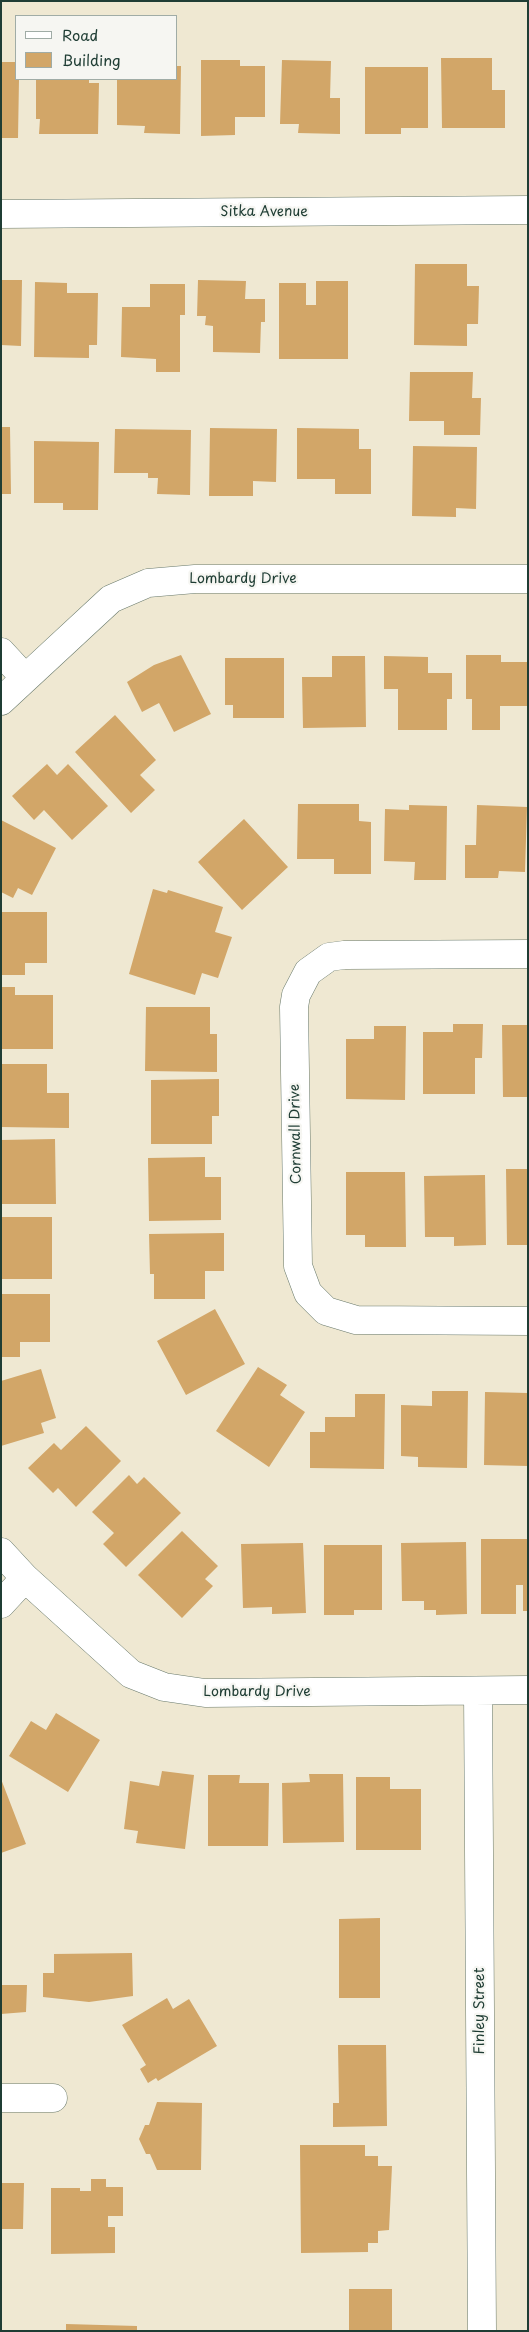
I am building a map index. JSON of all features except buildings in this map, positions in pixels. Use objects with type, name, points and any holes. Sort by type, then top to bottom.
[{"type":"street","name":"Sitka Avenue","points":[[1,214],[528,210]]},
{"type":"street","name":"Lombardy Drive","points":[[1,701],[111,599],[148,584],[195,579],[528,579]]},
{"type":"street","points":[[1,652],[24,678]]},
{"type":"street","name":"Cornwall Drive","points":[[528,954],[344,955],[329,958],[308,972],[296,995],[294,1007],[298,1266],[308,1293],[326,1311],[356,1320],[528,1321]]},
{"type":"street","name":"Lombardy Drive","points":[[1,1552],[25,1578],[131,1674],[164,1687],[205,1693],[528,1690]]},
{"type":"street","points":[[1,1604],[25,1578]]},
{"type":"street","name":"Finley Street","points":[[478,1691],[482,2331]]},
{"type":"street","points":[[1,2098],[53,2098]]}]
